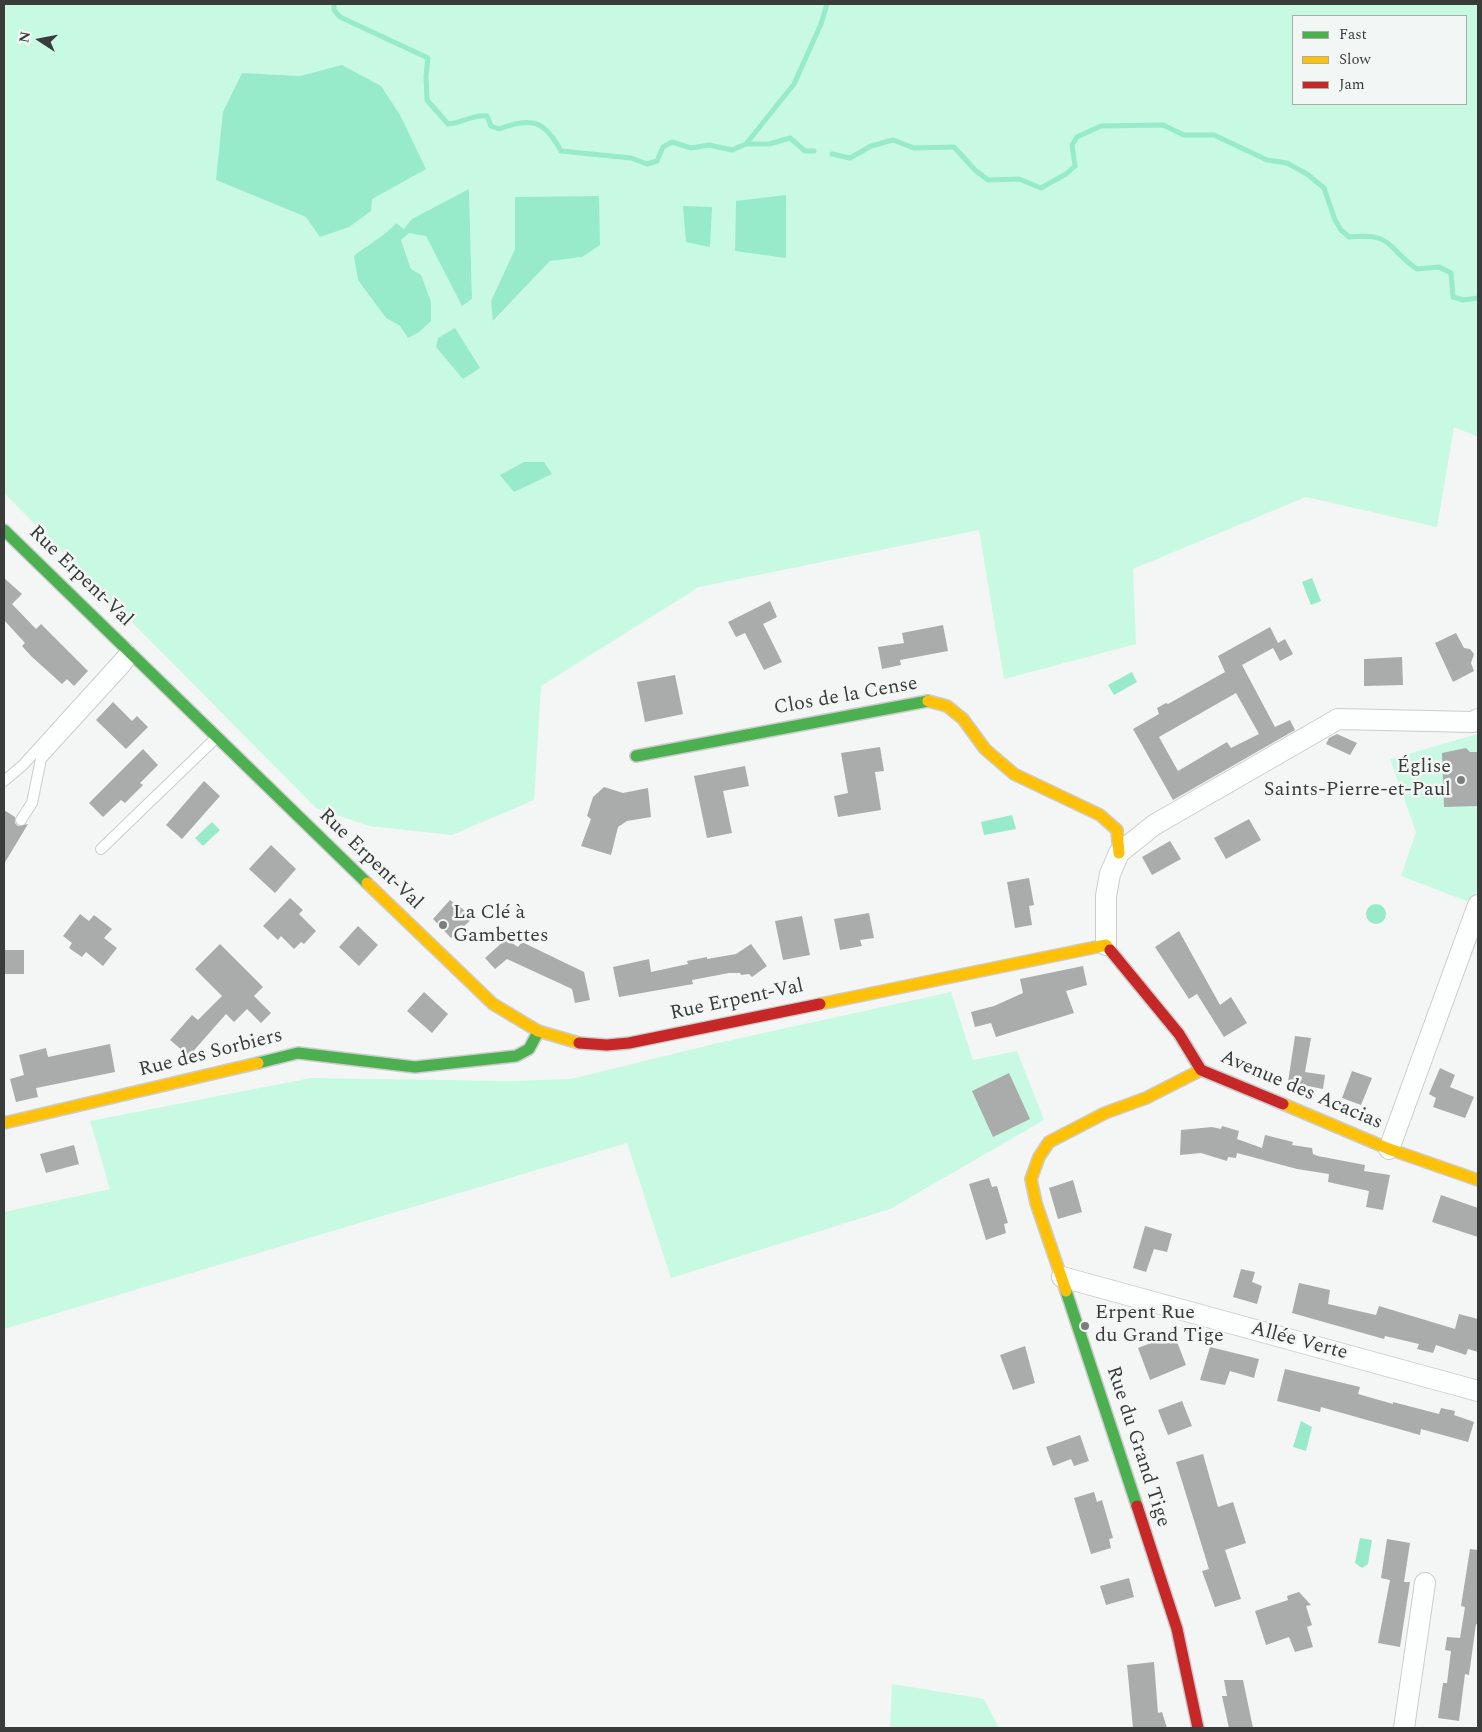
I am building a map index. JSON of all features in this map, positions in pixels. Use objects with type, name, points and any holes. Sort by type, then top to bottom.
[{"type":"street","name":"Rue Erpent-Val","points":[[4,530],[131,651],[479,993],[516,1022],[538,1032],[568,1042],[607,1045],[667,1036],[818,1003],[1106,945]]},
{"type":"street","name":"Clos de la Cense","points":[[636,756],[925,700],[947,706],[963,719],[985,749],[1014,774],[1100,815],[1116,830],[1119,853]]},
{"type":"street","points":[[1106,945],[1106,896],[1110,874],[1119,853],[1154,825],[1338,719],[1473,722],[1478,719]]},
{"type":"street","points":[[1389,1149],[1478,905]]},
{"type":"street","name":"Avenue des Acacias","points":[[1106,945],[1179,1034],[1201,1070],[1389,1149],[1478,1180]]},
{"type":"street","name":"Rue des Sorbiers","points":[[4,1123],[298,1053],[415,1067],[516,1056],[529,1049],[538,1032]]},
{"type":"street","name":"Rue du Grand Tige","points":[[1198,1728],[1177,1629],[1034,1195],[1031,1179],[1039,1157],[1049,1142],[1105,1113],[1146,1098],[1201,1070]]},
{"type":"street","name":"Allée Verte","points":[[1062,1277],[1478,1391]]},
{"type":"street","points":[[1404,1728],[1425,1583]]},
{"type":"lane","points":[[4,781],[23,765],[131,651]]},
{"type":"lane","points":[[21,820],[32,803],[41,759],[125,667],[131,651]]},
{"type":"lane","points":[[101,849],[217,736]]},
{"type":"shaded area","points":[[4,4],[1478,4],[1478,437],[1454,427],[1437,527],[1306,497],[1133,569],[1136,644],[1004,679],[979,530],[699,587],[541,686],[534,800],[452,835],[369,826],[316,808],[4,493]],"holes":[[[242,73],[301,76],[306,217],[216,180]],[[469,189],[472,299],[462,305],[426,235],[409,233],[401,240],[411,269],[408,338],[400,326],[385,318],[367,245],[381,239],[396,223],[404,229]],[[515,249],[582,257],[550,261],[494,321],[491,301]]]},
{"type":"shaded area","points":[[342,65],[381,86],[400,115],[426,169],[372,199],[371,211],[349,227],[320,237],[306,217],[216,180],[223,112],[242,73],[301,76]]},
{"type":"shaded area","points":[[469,189],[472,299],[462,306],[426,236],[409,233],[401,240],[411,269],[421,275],[431,302],[431,321],[419,332],[408,338],[400,326],[386,318],[358,280],[354,256],[396,223],[404,229],[412,219]]},
{"type":"shaded area","points":[[786,195],[786,258],[735,251],[736,201]]},
{"type":"shaded area","points":[[599,196],[600,245],[582,257],[550,261],[493,321],[491,301],[515,249],[515,197]]},
{"type":"shaded area","points":[[683,206],[712,207],[710,247],[686,242]]},
{"type":"shaded area","points":[[455,328],[480,368],[463,379],[436,347],[438,338]]},
{"type":"shaded area","points":[[524,462],[544,462],[552,474],[514,492],[500,475]]},
{"type":"shaded area","points":[[1312,578],[1321,601],[1311,605],[1302,582]]},
{"type":"shaded area","points":[[1132,672],[1137,682],[1114,695],[1108,685]]},
{"type":"shaded area","points":[[1478,734],[1478,888],[1472,903],[1401,876],[1416,832],[1390,759]]},
{"type":"shaded area","points":[[1012,815],[1016,829],[984,835],[981,822]]},
{"type":"shaded area","points":[[212,822],[220,830],[203,846],[195,838]]},
{"type":"shaded area","points":[[1376,904],[1383,907],[1386,914],[1383,921],[1376,924],[1369,921],[1366,914],[1369,907]]},
{"type":"shaded area","points":[[951,992],[973,1060],[1017,1051],[1044,1120],[890,1209],[671,1278],[627,1143],[4,1329],[4,1212],[110,1189],[90,1121],[311,1078],[512,1081],[571,1079],[718,1043]]},
{"type":"shaded area","points":[[1301,1421],[1312,1427],[1306,1451],[1293,1447]]},
{"type":"shaded area","points":[[1360,1538],[1372,1540],[1368,1564],[1362,1568],[1355,1563]]},
{"type":"shaded area","points":[[892,1684],[984,1699],[999,1728],[890,1728]]},
{"type":"building","points":[[4,578],[22,594],[12,604],[36,629],[41,624],[88,671],[74,686],[67,679],[62,684],[31,656],[22,646],[25,643],[4,620]]},
{"type":"building","points":[[770,601],[777,617],[763,624],[782,662],[764,670],[745,633],[736,637],[728,622]]},
{"type":"building","points":[[943,625],[948,651],[900,660],[901,665],[882,669],[878,647],[904,643],[902,633]]},
{"type":"building","points":[[1270,627],[1278,643],[1285,639],[1293,654],[1280,661],[1273,648],[1242,665],[1275,727],[1290,720],[1295,730],[1173,800],[1133,729],[1159,714],[1157,708],[1166,703],[1168,704],[1225,672],[1218,656]],"holes":[[[1236,693],[1259,734],[1231,748],[1227,742],[1178,771],[1159,737]]]},
{"type":"building","points":[[1456,633],[1464,648],[1470,649],[1474,654],[1471,663],[1474,671],[1453,682],[1435,643]]},
{"type":"building","points":[[1402,657],[1403,685],[1364,686],[1364,659]]},
{"type":"building","points":[[675,675],[683,714],[645,722],[637,682]]},
{"type":"building","points":[[113,702],[132,721],[137,716],[148,727],[126,749],[96,720]]},
{"type":"building","points":[[1337,734],[1357,743],[1350,755],[1326,744],[1329,738]]},
{"type":"building","points":[[880,747],[884,771],[875,772],[881,810],[838,817],[834,796],[848,793],[841,753]]},
{"type":"building","name":"Église Saints-Pierre-et-Paul","points":[[1466,748],[1470,752],[1478,752],[1478,806],[1444,807],[1442,753]]},
{"type":"building","points":[[143,749],[158,765],[140,783],[143,785],[125,803],[121,800],[103,817],[89,803]]},
{"type":"building","points":[[745,766],[749,786],[723,791],[732,833],[707,838],[694,776]]},
{"type":"building","points":[[204,781],[220,796],[182,839],[166,825]]},
{"type":"building","points":[[604,787],[623,793],[648,788],[651,817],[627,821],[618,827],[611,855],[581,846],[591,819],[587,816],[593,797]]},
{"type":"building","points":[[4,810],[15,817],[15,823],[18,826],[28,824],[4,864]]},
{"type":"building","points":[[1249,819],[1261,840],[1226,859],[1214,838]]},
{"type":"building","points":[[1170,841],[1181,859],[1152,875],[1142,857]]},
{"type":"building","points":[[271,845],[296,869],[275,893],[249,869]]},
{"type":"building","points":[[1029,878],[1034,905],[1029,906],[1032,925],[1015,928],[1007,882]]},
{"type":"building","points":[[290,898],[303,910],[299,914],[316,931],[304,944],[301,942],[294,949],[281,936],[278,940],[263,926]]},
{"type":"building","points":[[450,900],[474,917],[451,938],[433,919]]},
{"type":"building","points":[[869,913],[874,938],[860,940],[862,946],[840,950],[834,919]]},
{"type":"building","points":[[80,914],[89,921],[94,915],[112,929],[104,938],[117,948],[103,966],[86,952],[82,957],[69,948],[72,943],[63,936]]},
{"type":"building","points":[[802,916],[810,955],[783,960],[775,921]]},
{"type":"building","points":[[358,926],[378,945],[359,966],[339,947]]},
{"type":"building","points":[[1179,931],[1220,1005],[1231,997],[1247,1023],[1224,1037],[1197,994],[1189,999],[1155,947]]},
{"type":"building","points":[[506,939],[518,947],[522,942],[584,972],[590,1000],[575,1003],[572,989],[507,959],[495,969],[485,958]]},
{"type":"building","points":[[220,944],[263,987],[254,996],[271,1013],[261,1023],[247,1009],[234,1022],[226,1014],[189,1056],[170,1040],[192,1015],[198,1020],[222,996],[195,969]]},
{"type":"building","points":[[751,944],[767,966],[752,977],[749,974],[729,973],[692,980],[693,984],[619,997],[613,967],[649,959],[651,972],[688,964],[687,961],[736,954]]},
{"type":"building","points":[[4,950],[24,950],[24,974],[4,974]]},
{"type":"building","points":[[1083,966],[1087,985],[1066,991],[1074,1013],[996,1037],[991,1023],[975,1027],[971,1012],[994,1006],[1023,993],[1020,979]]},
{"type":"building","points":[[424,992],[448,1014],[432,1033],[407,1011]]},
{"type":"building","points":[[1295,1036],[1311,1038],[1305,1072],[1325,1075],[1323,1089],[1288,1082]]},
{"type":"building","points":[[110,1044],[115,1072],[36,1088],[38,1097],[16,1102],[10,1079],[24,1075],[19,1055],[46,1048],[48,1057]]},
{"type":"building","points":[[1440,1068],[1455,1075],[1450,1087],[1474,1097],[1465,1118],[1433,1107],[1436,1098],[1429,1094]]},
{"type":"building","points":[[1352,1071],[1372,1078],[1361,1105],[1342,1098]]},
{"type":"building","points":[[1009,1073],[1030,1119],[993,1137],[972,1091]]},
{"type":"building","points":[[1222,1126],[1239,1131],[1237,1139],[1262,1148],[1265,1135],[1293,1142],[1292,1145],[1312,1148],[1313,1154],[1318,1156],[1365,1165],[1364,1171],[1390,1175],[1383,1210],[1366,1207],[1369,1191],[1328,1182],[1329,1174],[1297,1169],[1237,1153],[1236,1158],[1228,1157],[1227,1161],[1201,1153],[1180,1155],[1181,1130],[1212,1127],[1221,1129]]},
{"type":"building","points":[[74,1145],[79,1164],[46,1173],[40,1154]]},
{"type":"building","points":[[989,1178],[992,1187],[997,1186],[1008,1223],[1004,1224],[1006,1233],[986,1240],[969,1184]]},
{"type":"building","points":[[1073,1180],[1082,1212],[1058,1219],[1049,1188]]},
{"type":"building","points":[[1441,1195],[1478,1208],[1478,1237],[1432,1222]]},
{"type":"building","points":[[1145,1226],[1172,1234],[1167,1252],[1154,1249],[1146,1272],[1133,1268]]},
{"type":"building","points":[[1241,1269],[1255,1272],[1252,1282],[1262,1286],[1257,1304],[1233,1297]]},
{"type":"building","points":[[1299,1283],[1330,1290],[1328,1304],[1376,1315],[1379,1306],[1455,1329],[1459,1314],[1478,1319],[1478,1352],[1468,1349],[1466,1355],[1436,1345],[1433,1353],[1417,1349],[1419,1344],[1385,1336],[1384,1339],[1292,1313]]},
{"type":"building","points":[[1174,1334],[1186,1365],[1150,1380],[1138,1348]]},
{"type":"building","points":[[1025,1346],[1035,1383],[1013,1390],[1000,1355]]},
{"type":"building","points":[[1210,1347],[1259,1359],[1254,1378],[1230,1371],[1225,1385],[1200,1380]]},
{"type":"building","points":[[1285,1369],[1360,1387],[1358,1394],[1393,1404],[1393,1402],[1439,1414],[1441,1408],[1455,1411],[1454,1415],[1474,1422],[1468,1442],[1421,1429],[1420,1435],[1321,1407],[1320,1412],[1277,1401]]},
{"type":"building","points":[[1182,1401],[1192,1426],[1168,1435],[1158,1410]]},
{"type":"building","points":[[1080,1435],[1089,1461],[1074,1466],[1071,1459],[1053,1466],[1046,1447]]},
{"type":"building","points":[[1203,1454],[1218,1507],[1233,1502],[1246,1543],[1225,1550],[1241,1599],[1215,1607],[1202,1571],[1209,1569],[1176,1462]]},
{"type":"building","points":[[1094,1492],[1097,1502],[1102,1500],[1113,1538],[1109,1539],[1111,1548],[1091,1554],[1074,1498]]},
{"type":"building","points":[[1387,1539],[1410,1543],[1404,1582],[1410,1582],[1400,1647],[1378,1643],[1390,1580],[1381,1578]]},
{"type":"building","points":[[1470,1549],[1478,1550],[1478,1625],[1476,1624],[1469,1675],[1465,1674],[1459,1721],[1438,1718],[1443,1683],[1447,1683],[1451,1651],[1445,1650],[1447,1637],[1460,1638],[1465,1607],[1461,1606]]},
{"type":"building","points":[[1129,1578],[1134,1597],[1106,1605],[1100,1586]]},
{"type":"building","points":[[1299,1592],[1311,1605],[1306,1606],[1312,1625],[1307,1627],[1313,1647],[1295,1652],[1289,1637],[1266,1645],[1255,1611],[1288,1600],[1287,1596]]},
{"type":"building","points":[[1154,1662],[1158,1713],[1162,1712],[1167,1728],[1133,1728],[1127,1665]]},
{"type":"building","points":[[1224,1680],[1243,1680],[1253,1728],[1229,1728],[1222,1696],[1227,1696]]},
{"type":"waterway","points":[[334,4],[334,10],[340,17],[428,58],[426,76],[427,100],[448,124],[482,116],[487,116],[491,126],[499,129],[529,122],[543,127],[561,151],[631,158],[647,164],[657,161],[663,147],[672,142],[691,148],[709,145],[732,150],[746,144],[769,144],[790,138],[805,151],[814,151]]},
{"type":"waterway","points":[[746,144],[794,84],[821,24],[827,4]]},
{"type":"waterway","points":[[832,154],[850,158],[871,146],[893,140],[914,148],[954,147],[975,170],[988,180],[1019,179],[1041,188],[1066,174],[1075,166],[1072,145],[1077,137],[1101,126],[1163,125],[1184,135],[1214,135],[1267,160],[1287,163],[1307,174],[1324,188],[1335,220],[1341,230],[1349,237],[1364,236],[1382,240],[1388,243],[1417,269],[1439,267],[1451,273],[1453,297],[1463,300],[1478,298]]},
{"type":"traffic: fast","points":[[4,530],[367,883]]},
{"type":"traffic: fast","points":[[636,756],[928,701]]},
{"type":"traffic: fast","points":[[258,1063],[298,1053],[415,1067],[516,1056],[529,1049],[538,1032]]},
{"type":"traffic: fast","points":[[1066,1291],[1137,1506]]},
{"type":"traffic: slow","points":[[928,701],[947,706],[963,719],[985,749],[1014,774],[1100,815],[1117,830],[1119,853]]},
{"type":"traffic: slow","points":[[367,883],[493,1004],[538,1031],[579,1043]]},
{"type":"traffic: slow","points":[[820,1004],[1106,945],[1110,950]]},
{"type":"traffic: slow","points":[[4,1123],[258,1063]]},
{"type":"traffic: slow","points":[[1066,1291],[1036,1203],[1031,1179],[1039,1157],[1049,1142],[1105,1113],[1146,1098],[1201,1070]]},
{"type":"traffic: slow","points":[[1283,1104],[1389,1149],[1478,1180]]},
{"type":"traffic: jam","points":[[1110,950],[1179,1034],[1201,1070],[1283,1104]]},
{"type":"traffic: jam","points":[[579,1043],[607,1045],[629,1043],[820,1004]]},
{"type":"traffic: jam","points":[[1137,1506],[1177,1629],[1198,1728]]},
{"type":"place","name":"Église Saints-Pierre-et-Paul","points":[[1461,780]]},
{"type":"place","name":"La Clé à Gambettes","points":[[443,925]]},
{"type":"place","name":"Erpent Rue du Grand Tige","points":[[1085,1326]]}]
